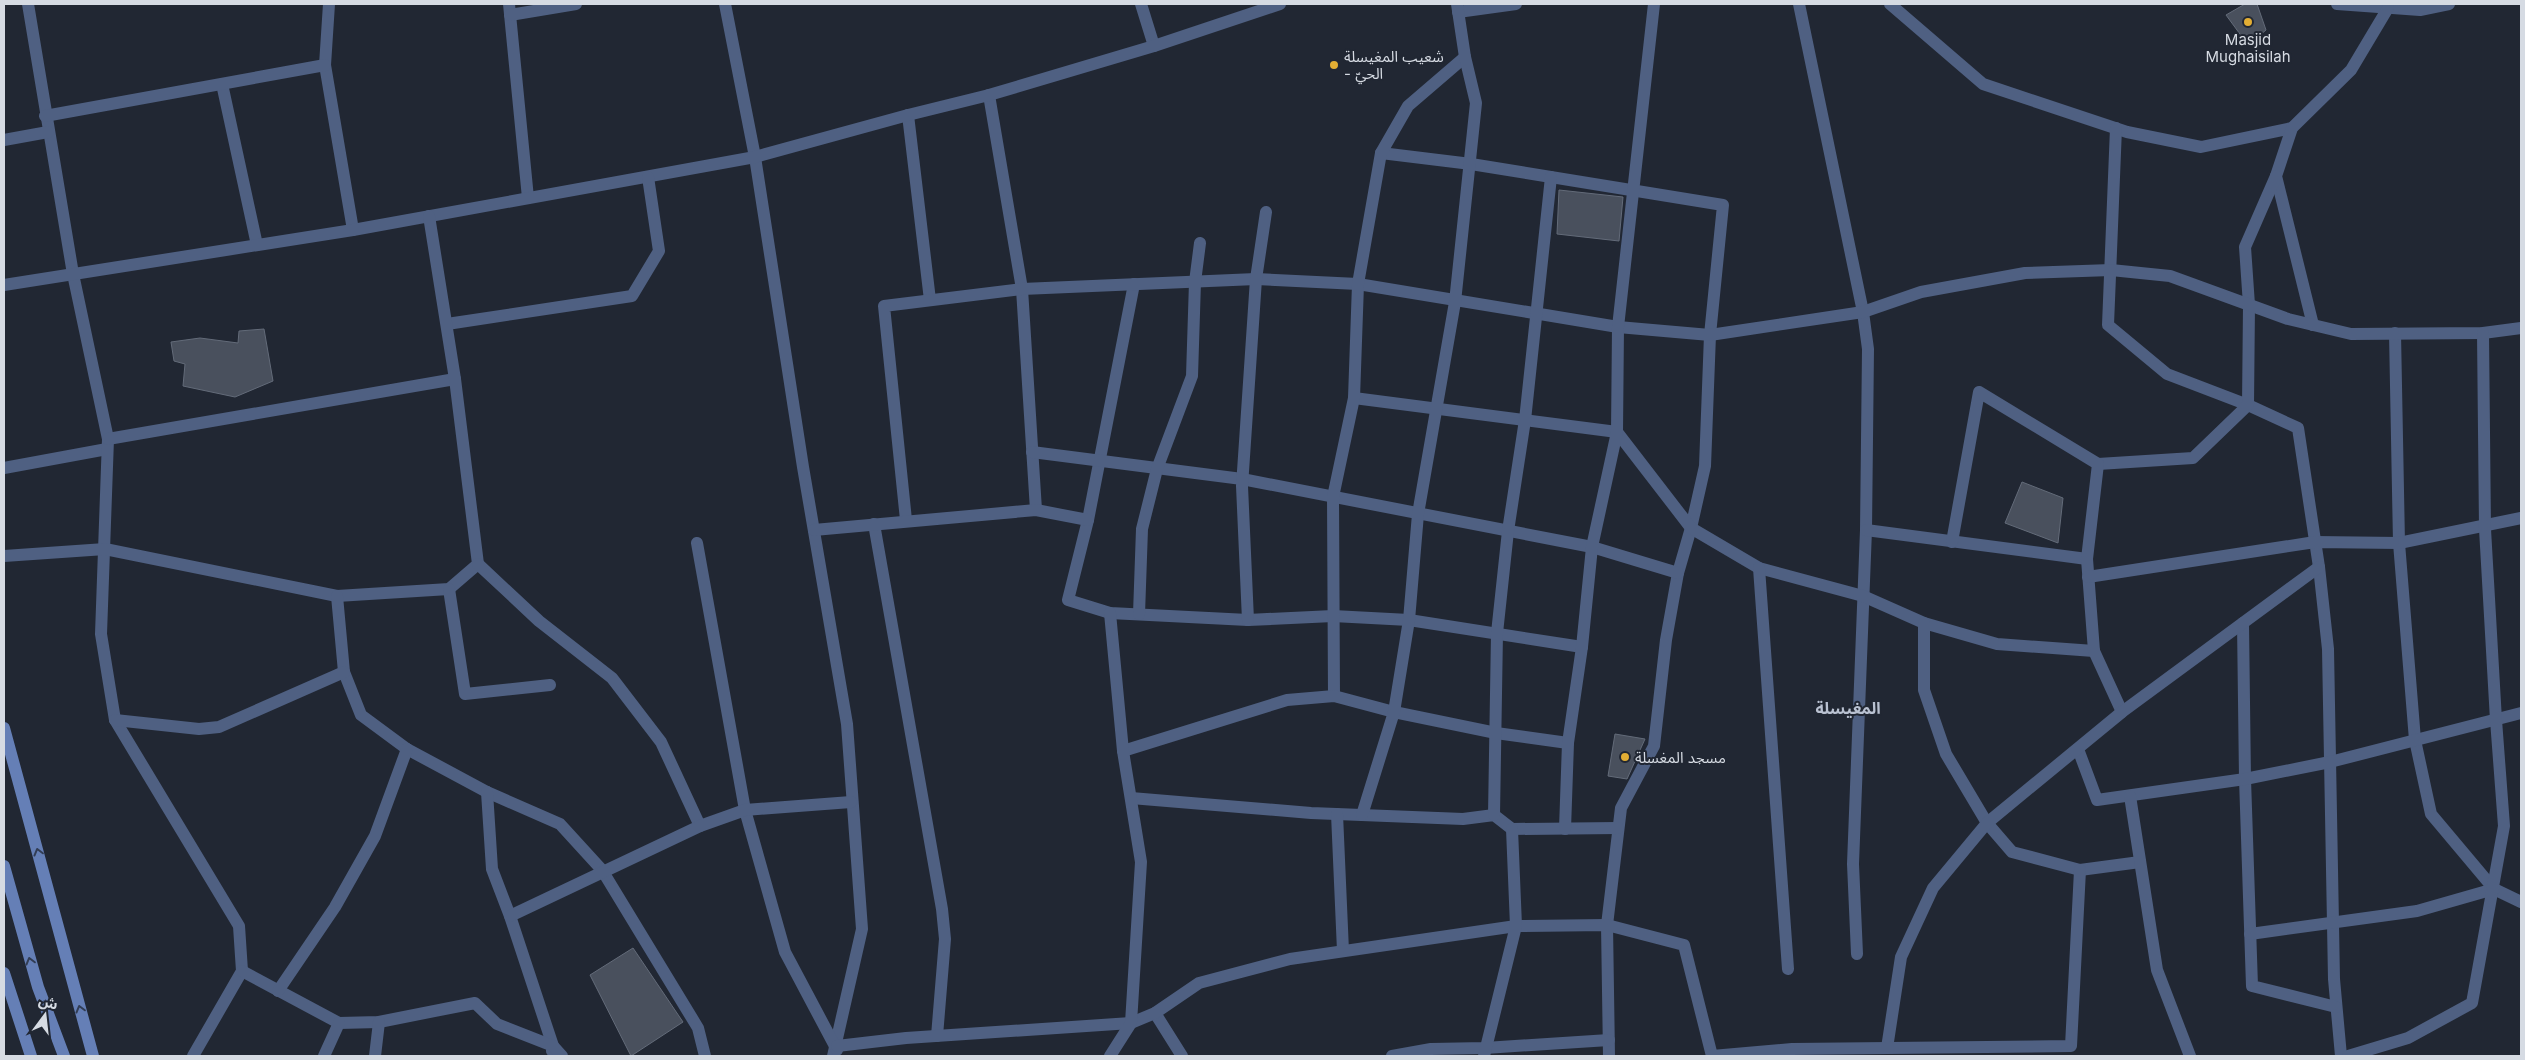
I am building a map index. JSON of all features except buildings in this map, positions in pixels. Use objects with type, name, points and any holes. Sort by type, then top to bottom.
[{"type":"main road","points":[[4,728],[93,1056]]},
{"type":"main road","points":[[4,866],[38,987],[64,1056]]},
{"type":"main road","points":[[4,973],[32,1056]]},
{"type":"street","points":[[28,4],[45,116],[108,444],[101,634],[114,720],[239,926],[242,971],[193,1056]]},
{"type":"street","points":[[329,4],[325,65],[353,230]]},
{"type":"street","points":[[528,198],[510,10],[576,4]]},
{"type":"street","points":[[725,4],[756,157],[846,724],[862,929],[836,1053]]},
{"type":"street","points":[[1141,4],[1154,46]]},
{"type":"street","points":[[4,285],[353,230],[756,157],[908,115],[989,95],[1154,46],[1280,4]]},
{"type":"street","points":[[1362,814],[1394,712],[1408,620],[1418,514],[1455,302],[1476,103],[1465,56],[1458,8],[1516,4]]},
{"type":"street","points":[[1565,830],[1568,743],[1582,647],[1592,547],[1617,432],[1618,327],[1654,4]]},
{"type":"street","points":[[1799,4],[1863,312],[1868,349],[1866,530],[1853,864],[1857,954]]},
{"type":"street","points":[[1890,4],[1983,84],[2116,128],[2201,147],[2292,128]]},
{"type":"street","points":[[2337,4],[2420,10],[2449,4]]},
{"type":"street","points":[[1952,542],[1979,392],[2098,464],[2193,458],[2248,405],[2249,305],[2245,247],[2276,176],[2292,128],[2351,70],[2388,8]]},
{"type":"street","points":[[1334,696],[1333,497],[1354,398],[1358,284],[1381,153],[1408,106],[1465,56]]},
{"type":"street","points":[[45,116],[325,65]]},
{"type":"street","points":[[222,84],[257,245]]},
{"type":"street","points":[[989,95],[1022,289],[1036,510]]},
{"type":"street","points":[[908,115],[930,300]]},
{"type":"street","points":[[2116,128],[2108,325],[2167,374],[2248,405],[2298,428],[2319,567],[2328,650],[2333,924],[2336,1007],[2341,1056]]},
{"type":"street","points":[[4,140],[48,132]]},
{"type":"street","points":[[1381,153],[1471,164],[1723,205],[1710,335],[1705,466],[1691,528],[1678,573],[1666,640],[1654,746],[1620,808],[1608,926],[1610,1056]]},
{"type":"street","points":[[2276,176],[2313,325]]},
{"type":"street","points":[[446,324],[632,296],[659,251],[648,177]]},
{"type":"street","points":[[1494,815],[1497,633],[1508,531],[1525,420],[1551,177]]},
{"type":"street","points":[[1248,620],[1242,479],[1256,279],[1266,212]]},
{"type":"street","points":[[429,216],[455,379],[478,564],[539,621],[612,678],[660,742],[700,826]]},
{"type":"street","points":[[1139,614],[1142,529],[1156,469],[1192,376],[1195,282],[1200,243]]},
{"type":"street","points":[[906,520],[884,306],[1022,289],[1256,279],[1358,284],[1455,302],[1618,327],[1710,335],[1863,312],[1921,292],[2025,273],[2111,270],[2170,276],[2249,305],[2313,325],[2351,334],[2395,332],[2484,333],[2521,328]]},
{"type":"street","points":[[1134,284],[1101,460],[1068,600],[1110,613],[1248,620],[1333,616],[1408,620],[1582,647]]},
{"type":"street","points":[[2395,332],[2399,543],[2415,740],[2432,814],[2494,889],[2521,902]]},
{"type":"street","points":[[2348,1056],[2408,1038],[2472,1003],[2494,889],[2504,826],[2485,526],[2484,333]]},
{"type":"street","points":[[4,468],[108,444],[455,379]]},
{"type":"street","points":[[1354,398],[1617,432],[1691,528],[1759,568],[1863,596],[1924,624],[1997,644],[2094,651]]},
{"type":"street","points":[[1032,452],[1242,479],[1592,547],[1678,573]]},
{"type":"street","points":[[2098,464],[2087,559],[2094,651],[2122,712]]},
{"type":"street","points":[[814,530],[906,520],[1036,510],[1088,520]]},
{"type":"street","points":[[2088,577],[2315,542],[2399,543],[2521,518]]},
{"type":"street","points":[[874,524],[942,909],[945,939],[937,1036]]},
{"type":"street","points":[[1866,530],[2087,559]]},
{"type":"street","points":[[697,543],[745,810],[785,952],[836,1053]]},
{"type":"street","points":[[4,556],[105,549],[337,596],[449,588],[478,564]]},
{"type":"street","points":[[1887,1048],[1901,957],[1932,888],[1987,823],[2122,712],[2319,567]]},
{"type":"street","points":[[1759,568],[1788,969]]},
{"type":"street","points":[[449,588],[465,694],[550,685]]},
{"type":"street","points":[[337,596],[344,672],[361,715],[407,749],[487,792],[560,824],[602,870],[698,1028],[705,1056]]},
{"type":"street","points":[[1110,613],[1123,751],[1141,862],[1131,1023],[1110,1056]]},
{"type":"street","points":[[2243,623],[2245,779],[2252,986],[2336,1007]]},
{"type":"street","points":[[1924,624],[1924,690],[1946,754],[1987,823],[2012,852],[2080,870],[2140,862]]},
{"type":"street","points":[[114,720],[200,730],[219,727],[344,672]]},
{"type":"street","points":[[1123,751],[1287,700],[1334,696],[1394,712],[1496,733],[1568,743]]},
{"type":"street","points":[[2078,749],[2098,800],[2245,779],[2330,762],[2521,713]]},
{"type":"street","points":[[278,991],[335,907],[375,836],[407,749]]},
{"type":"street","points":[[487,792],[492,869],[510,916],[552,1051]]},
{"type":"street","points":[[2130,796],[2156,970],[2190,1056]]},
{"type":"street","points":[[1131,798],[1337,814],[1463,819],[1494,815],[1512,829],[1618,828]]},
{"type":"street","points":[[510,916],[602,870],[700,826],[745,810],[851,802]]},
{"type":"street","points":[[1337,814],[1343,951]]},
{"type":"street","points":[[1485,1052],[1516,926],[1512,829]]},
{"type":"street","points":[[836,1053],[937,1036],[1131,1023],[1155,1013],[1199,983],[1290,959],[1516,926],[1608,926],[1684,945],[1712,1056],[1792,1049],[1887,1048],[1943,1051],[2021,1051],[2071,1046],[2080,870]]},
{"type":"street","points":[[2250,934],[2417,911],[2494,889]]},
{"type":"street","points":[[242,971],[339,1023],[379,1022],[475,1003],[497,1024],[562,1056]]},
{"type":"street","points":[[1155,1013],[1182,1056]]},
{"type":"street","points":[[375,1056],[379,1022]]},
{"type":"street","points":[[324,1056],[339,1023]]},
{"type":"street","points":[[1392,1056],[1431,1049],[1485,1052],[1609,1040]]},
{"type":"place","name":"Masjid Mughaisilah","points":[[2248,22]]},
{"type":"place","name":"شعيب المغيسلة - الحيّ","points":[[1334,65]]},
{"type":"place","name":"مسجد المغسلة","points":[[1625,757]]},
{"type":"district","name":"المغيسلة","points":[[1848,708]]}]
